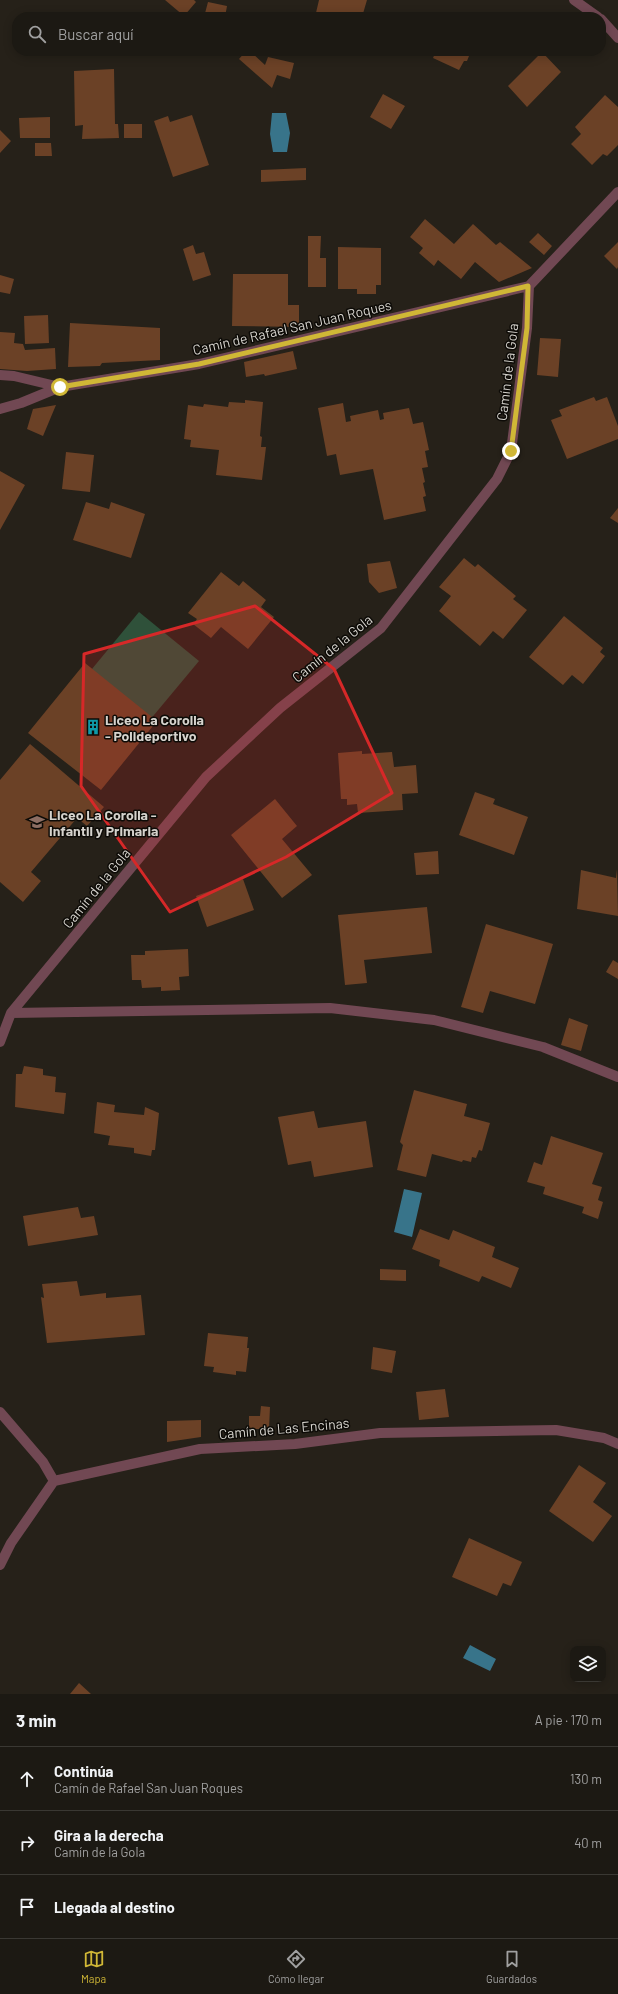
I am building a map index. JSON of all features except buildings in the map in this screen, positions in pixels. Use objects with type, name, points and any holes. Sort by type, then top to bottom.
[{"type":"street","points":[[574,0],[591,12]]},
{"type":"street","points":[[606,25],[618,38]]},
{"type":"street","points":[[528,286],[618,192]]},
{"type":"street","name":"Camín de Rafael San Juan Roques","points":[[0,409],[22,403],[60,387],[199,364],[528,286]]},
{"type":"street","name":"Camín de la Gola","points":[[0,1042],[11,1013],[206,776],[280,708],[381,628],[498,479],[511,451],[527,328],[528,286]]},
{"type":"street","name":"Camín de Rafael San Juan Roques","points":[[0,375],[14,376],[60,387]]},
{"type":"street","points":[[11,1013],[330,1008],[434,1020],[543,1047],[618,1077]]},
{"type":"street","points":[[0,1412],[43,1462],[54,1481],[11,1543],[0,1565]]},
{"type":"street","name":"Camín de Las Encinas","points":[[54,1481],[200,1449],[295,1444],[380,1433],[556,1430],[604,1438],[618,1444]]},
{"type":"highlighted area","points":[[255,606],[334,669],[392,793],[286,857],[170,912],[81,786],[84,654]]},
{"type":"green space","points":[[139,612],[199,661],[99,781],[40,732]]},
{"type":"water","points":[[272,113],[286,113],[290,133],[287,152],[273,152],[270,134]]},
{"type":"water","points":[[404,1189],[422,1193],[412,1237],[394,1232]]},
{"type":"water","points":[[470,1645],[496,1659],[490,1671],[463,1658]]},
{"type":"place","name":"Liceo La Corolla - Polideportivo","points":[[93,727]]},
{"type":"place","name":"Liceo La Corolla - Infantil y Primaria","points":[[37,822]]},
{"type":"route","points":[[60,387],[199,364],[528,286],[527,328],[511,451]]}]
